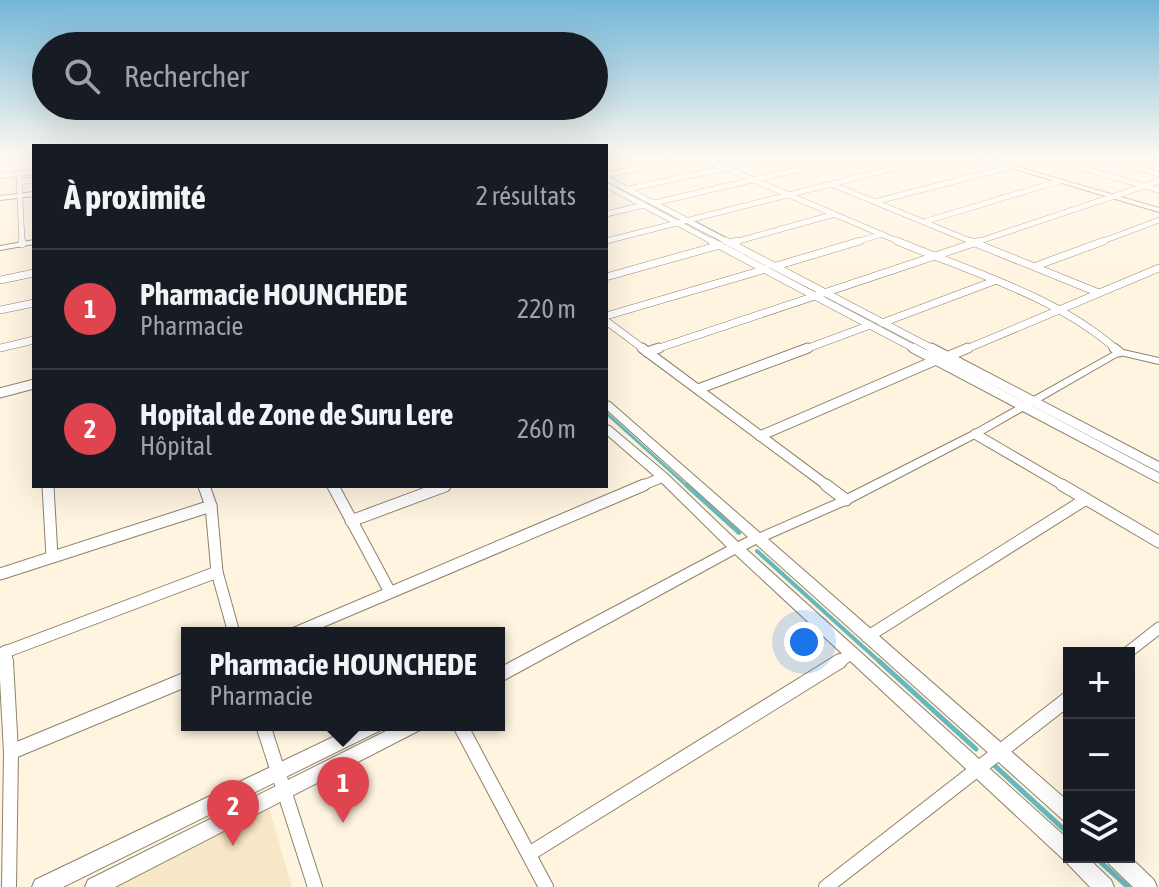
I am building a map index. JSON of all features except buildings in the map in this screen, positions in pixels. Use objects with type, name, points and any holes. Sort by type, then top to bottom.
[{"type":"street","points":[[21,199],[22,244]]},
{"type":"street","points":[[634,199],[720,245],[826,292],[949,356],[1159,478]]},
{"type":"street","points":[[647,199],[730,243],[816,296],[936,360],[1156,462]]},
{"type":"street","points":[[654,203],[670,199]]},
{"type":"street","points":[[608,240],[771,199]]},
{"type":"street","points":[[800,199],[1061,310],[1092,328],[1119,352],[1159,361]]},
{"type":"street","points":[[870,199],[1099,293]]},
{"type":"street","points":[[877,202],[887,199]]},
{"type":"street","points":[[927,221],[998,199]]},
{"type":"street","points":[[647,352],[1105,199]]},
{"type":"street","points":[[1121,199],[1159,210]]},
{"type":"street","points":[[608,214],[644,205]]},
{"type":"street","points":[[730,243],[835,214]]},
{"type":"street","points":[[21,219],[32,216]]},
{"type":"street","points":[[1036,266],[1159,220]]},
{"type":"street","points":[[608,318],[767,266],[882,234]]},
{"type":"street","points":[[2,247],[32,242]]},
{"type":"street","points":[[608,276],[720,245]]},
{"type":"street","points":[[949,356],[1159,268]]},
{"type":"street","points":[[0,280],[32,273]]},
{"type":"street","points":[[882,323],[994,281]]},
{"type":"street","points":[[0,310],[32,303]]},
{"type":"street","points":[[608,321],[846,500]]},
{"type":"street","points":[[698,389],[870,325]]},
{"type":"street","points":[[0,348],[32,340]]},
{"type":"street","points":[[505,673],[736,548],[846,500],[975,434],[1119,352]]},
{"type":"street","points":[[760,436],[936,360]]},
{"type":"street","points":[[0,393],[32,385]]},
{"type":"street","points":[[608,406],[1063,809]]},
{"type":"street","points":[[608,430],[663,477],[736,548],[1063,848]]},
{"type":"street","points":[[975,434],[1159,542]]},
{"type":"street","points":[[309,627],[663,477]]},
{"type":"street","points":[[52,488],[52,557]]},
{"type":"street","points":[[205,488],[211,506],[217,572],[232,627]]},
{"type":"street","points":[[334,488],[390,592]]},
{"type":"street","points":[[351,521],[440,488]]},
{"type":"street","points":[[867,637],[1086,499]]},
{"type":"street","points":[[0,574],[211,506]]},
{"type":"street","points":[[9,887],[11,752],[3,652],[217,572]]},
{"type":"street","points":[[1135,647],[1159,628]]},
{"type":"street","points":[[529,854],[851,654]]},
{"type":"street","points":[[11,752],[181,681]]},
{"type":"street","points":[[826,887],[1063,703]]},
{"type":"street","points":[[265,731],[315,887]]},
{"type":"street","points":[[42,887],[363,731]]},
{"type":"street","points":[[95,887],[402,731]]},
{"type":"street","points":[[463,731],[546,887]]},
{"type":"street","points":[[1079,863],[1104,887]]},
{"type":"street","points":[[1122,863],[1147,887]]},
{"type":"shaded area","points":[[268,804],[292,887],[105,887]]},
{"type":"waterway","points":[[694,221],[726,238]]},
{"type":"waterway","points":[[608,415],[688,487]]},
{"type":"waterway","points":[[686,485],[739,533]]},
{"type":"waterway","points":[[757,551],[881,663]]},
{"type":"waterway","points":[[879,661],[976,749]]},
{"type":"waterway","points":[[994,765],[1063,828]]},
{"type":"waterway","points":[[1102,863],[1128,887]]},
{"type":"place","name":"Pharmacie HOUNCHEDE","points":[[343,823]]},
{"type":"place","name":"Hopital de Zone de Suru Lere","points":[[233,846]]}]
